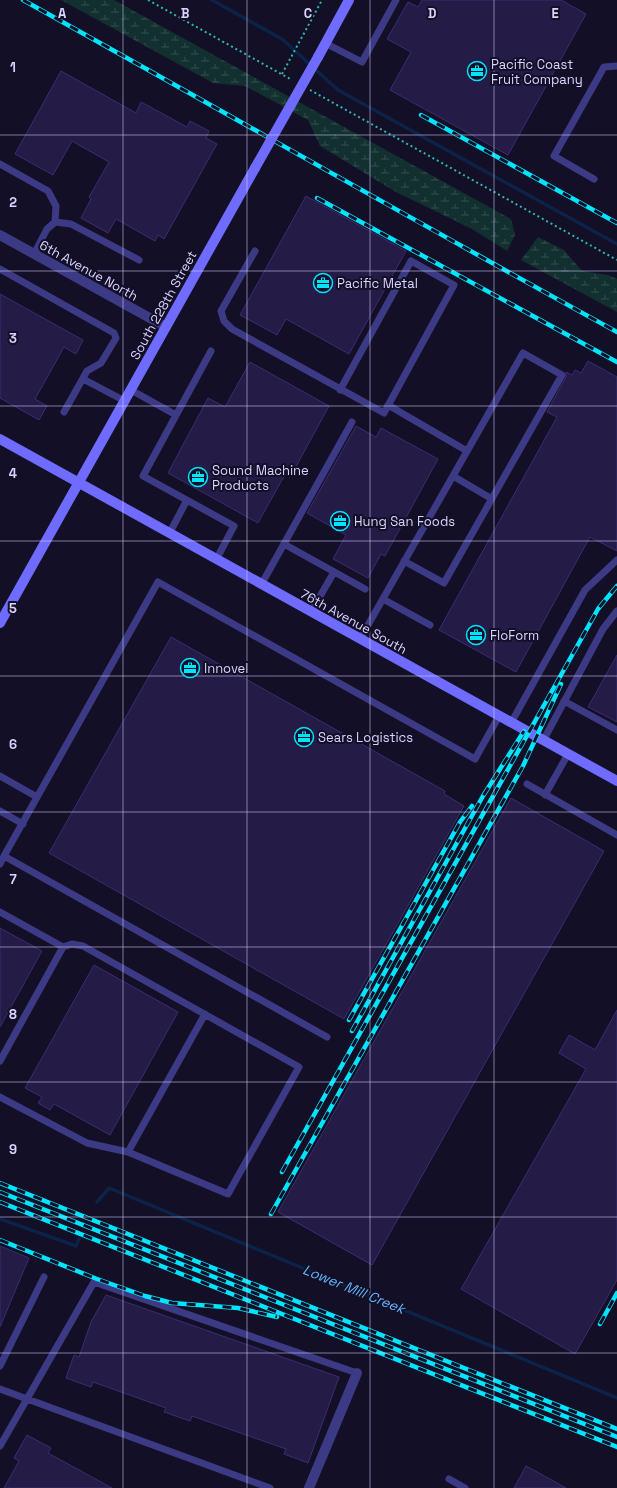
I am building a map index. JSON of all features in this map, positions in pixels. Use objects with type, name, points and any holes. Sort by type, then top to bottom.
[{"type":"main road","name":"South 228th Street","points":[[0,623],[3,612],[125,401],[349,0]]},
{"type":"main road","name":"76th Avenue South","points":[[0,439],[78,484],[617,781]]},
{"type":"street","name":"6th Avenue North","points":[[0,235],[166,327]]},
{"type":"street","points":[[309,1488],[348,1396],[356,1373]]},
{"type":"lane","points":[[325,43],[362,62],[396,0]]},
{"type":"lane","points":[[594,179],[554,156],[604,67],[617,66]]},
{"type":"lane","points":[[0,164],[48,191],[56,206],[55,222],[47,230],[34,254]]},
{"type":"lane","points":[[55,222],[71,224],[139,260]]},
{"type":"lane","points":[[255,251],[221,311],[224,321],[232,329],[340,390],[384,414],[454,285],[411,261],[340,390]]},
{"type":"lane","points":[[0,269],[114,333],[116,338],[101,363],[87,371],[64,412]]},
{"type":"lane","points":[[211,351],[143,476],[234,526],[216,560]]},
{"type":"lane","points":[[360,639],[404,561],[523,353],[562,375],[444,584],[404,561]]},
{"type":"lane","points":[[83,379],[125,401]]},
{"type":"lane","points":[[131,390],[176,415]]},
{"type":"lane","points":[[388,405],[467,451]]},
{"type":"lane","points":[[261,585],[352,422]]},
{"type":"lane","points":[[453,476],[492,499]]},
{"type":"lane","points":[[169,534],[187,500]]},
{"type":"lane","points":[[284,544],[365,589]]},
{"type":"lane","points":[[511,723],[585,590],[617,560]]},
{"type":"lane","points":[[311,612],[334,572]]},
{"type":"lane","points":[[0,864],[158,582],[475,759],[500,716]]},
{"type":"lane","points":[[383,599],[430,625]]},
{"type":"lane","points":[[543,740],[603,629],[617,611]]},
{"type":"lane","points":[[564,701],[617,730]]},
{"type":"lane","points":[[545,795],[568,754]]},
{"type":"lane","points":[[0,776],[37,797]]},
{"type":"lane","points":[[527,784],[617,835]]},
{"type":"lane","points":[[0,811],[22,824]]},
{"type":"lane","points":[[4,856],[327,1037]]},
{"type":"lane","points":[[0,912],[63,947]]},
{"type":"lane","points":[[0,1061],[63,947],[72,944],[83,946],[299,1067],[228,1194],[128,1152],[87,1143],[0,1096]]},
{"type":"lane","points":[[128,1152],[205,1014]]},
{"type":"lane","points":[[0,1366],[44,1277]]},
{"type":"lane","points":[[0,1446],[94,1282],[356,1373]]},
{"type":"lane","points":[[0,1389],[270,1488]]},
{"type":"lane","points":[[449,1479],[465,1488]]},
{"type":"path","points":[[148,0],[296,82]]},
{"type":"path","points":[[282,74],[322,0]]},
{"type":"path","points":[[310,90],[617,260]]},
{"type":"green space","points":[[61,0],[114,0],[511,219],[515,235],[507,251],[472,229],[396,192],[320,146],[308,120],[245,86],[213,83]]},
{"type":"green space","points":[[538,237],[564,250],[582,271],[608,275],[617,279],[617,312],[521,260]]},
{"type":"building","name":"Pacific Coast Fruit Company","points":[[422,0],[561,0],[586,14],[508,155],[390,90],[411,52],[387,39],[408,2],[418,7]]},
{"type":"building","points":[[61,71],[136,113],[141,102],[187,127],[190,121],[209,131],[206,138],[217,144],[164,239],[158,235],[155,241],[116,219],[108,233],[81,218],[91,199],[89,197],[109,162],[72,141],[53,175],[15,154]]},
{"type":"building","name":"Pacific Metal","points":[[306,196],[406,251],[349,354],[286,319],[277,335],[240,315]]},
{"type":"building","points":[[0,294],[83,340],[76,354],[64,347],[35,399],[47,406],[39,420],[0,398]]},
{"type":"building","points":[[588,361],[617,377],[617,551],[590,537],[516,672],[439,630],[557,417],[547,412],[566,377],[566,372],[572,375],[575,370],[581,373]]},
{"type":"building","points":[[250,362],[329,406],[292,474],[287,471],[258,523],[168,473],[208,398],[225,407]]},
{"type":"building","points":[[356,426],[376,437],[381,428],[438,459],[385,556],[381,554],[368,578],[333,559],[346,535],[307,513]]},
{"type":"building","points":[[171,637],[445,791],[444,794],[464,806],[344,1019],[49,853]]},
{"type":"building","points":[[617,655],[617,722],[588,707]]},
{"type":"building","points":[[511,798],[604,851],[372,1265],[278,1212]]},
{"type":"building","points":[[0,928],[42,951],[0,1027]]},
{"type":"building","points":[[94,965],[178,1012],[110,1135],[54,1104],[50,1110],[38,1103],[42,1097],[25,1088]]},
{"type":"building","points":[[617,1010],[617,1280],[575,1354],[461,1289],[586,1069],[559,1053],[569,1035],[595,1050]]},
{"type":"building","points":[[0,1246],[29,1258],[0,1327]]},
{"type":"building","points":[[106,1295],[339,1377],[308,1463],[284,1454],[286,1449],[192,1416],[190,1421],[164,1412],[166,1408],[93,1382],[91,1387],[66,1378],[74,1355],[79,1357],[91,1322]]},
{"type":"building","points":[[27,1435],[51,1448],[48,1453],[112,1488],[4,1488],[19,1461],[14,1458]]},
{"type":"building","points":[[526,1466],[530,1468],[566,1488],[514,1488]]},
{"type":"waterway","points":[[212,0],[282,39],[338,90],[617,244]]},
{"type":"waterway","name":"Lower Mill Creek","points":[[97,1202],[109,1188],[617,1398]]},
{"type":"waterway","name":"Lower Mill Creek","points":[[0,1219],[76,1246],[79,1239]]},
{"type":"railway","points":[[23,0],[617,332]]},
{"type":"railway","points":[[421,115],[617,223]]},
{"type":"railway","points":[[317,198],[617,362]]},
{"type":"railway","points":[[282,1172],[598,609],[617,586]]},
{"type":"railway","points":[[271,1214],[523,766],[561,684]]},
{"type":"railway","points":[[352,1031],[483,796],[524,731]]},
{"type":"railway","points":[[349,1020],[460,822],[472,806]]},
{"type":"railway","points":[[0,1183],[617,1429]]},
{"type":"railway","points":[[0,1192],[617,1437]]},
{"type":"railway","points":[[0,1202],[617,1447]]},
{"type":"railway","points":[[0,1240],[97,1279],[145,1296],[172,1303],[238,1308],[277,1317]]},
{"type":"railway","points":[[600,1324],[617,1293]]},
{"type":"place","name":"Pacific Coast Fruit Company","points":[[477,71]]},
{"type":"place","name":"Pacific Metal","points":[[323,283]]},
{"type":"place","name":"Sound Machine Products","points":[[198,477]]},
{"type":"place","name":"Hung San Foods","points":[[340,521]]},
{"type":"place","name":"FloForm","points":[[476,635]]},
{"type":"place","name":"Innovel","points":[[190,668]]},
{"type":"place","name":"Sears Logistics","points":[[304,737]]}]
